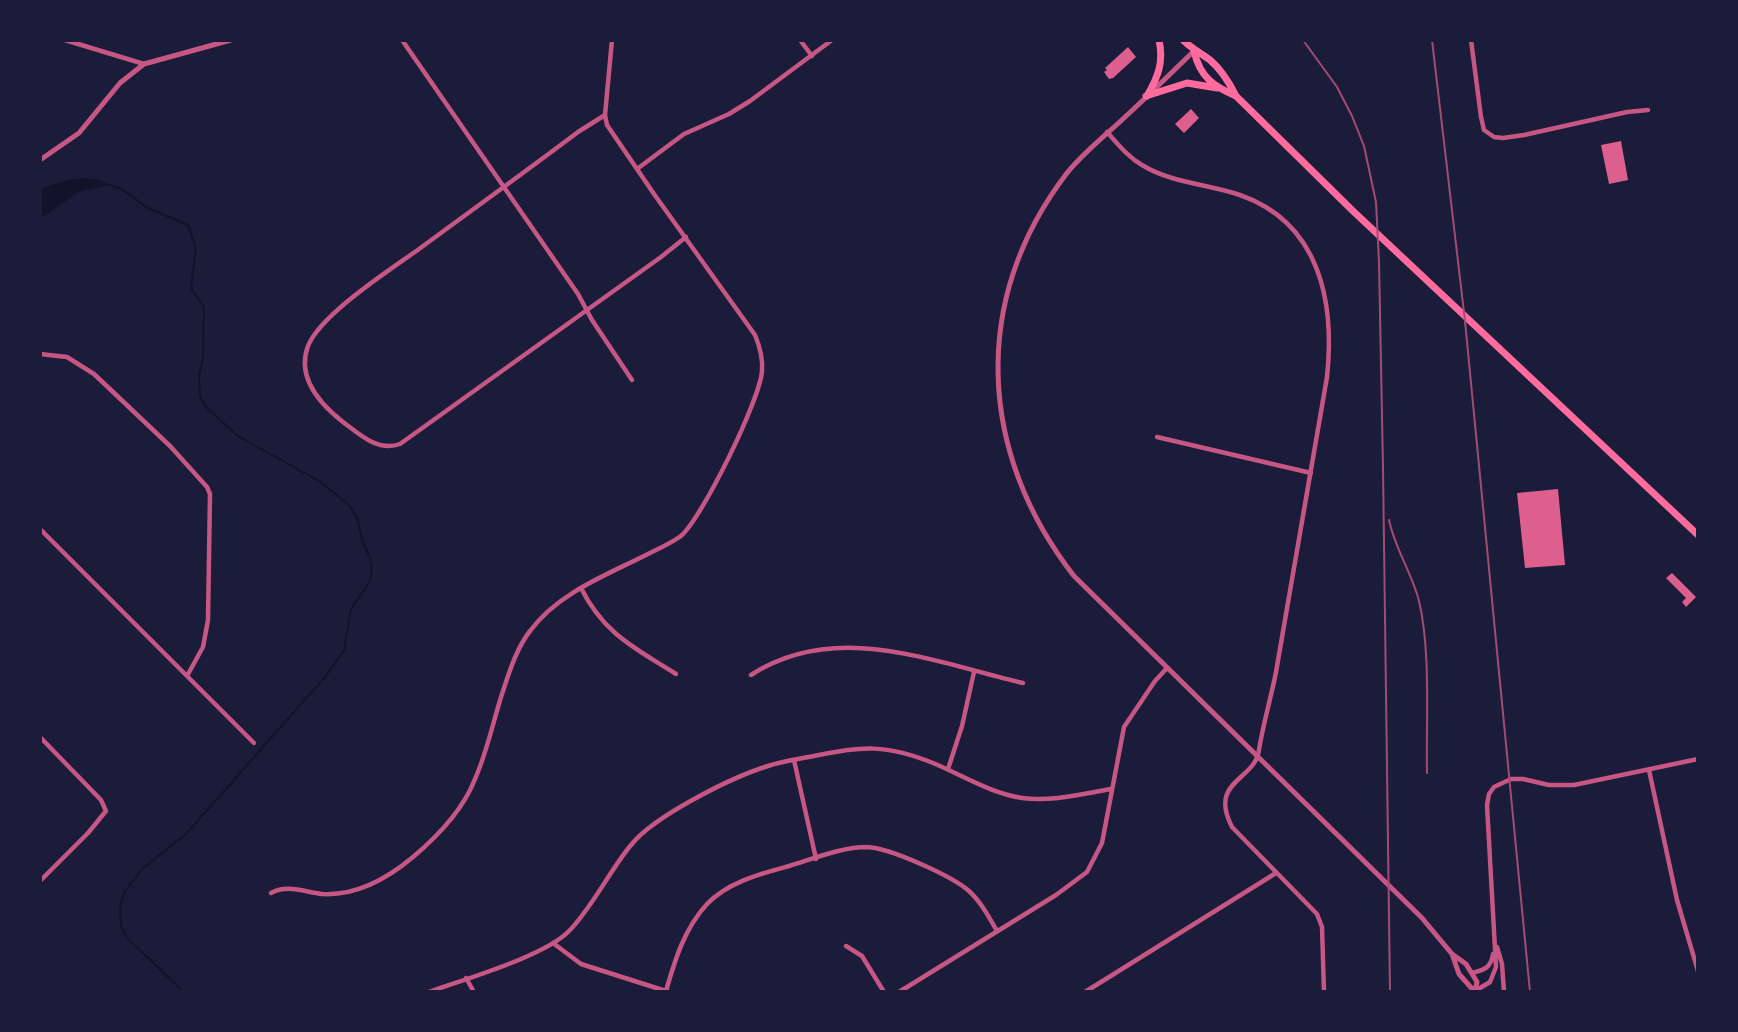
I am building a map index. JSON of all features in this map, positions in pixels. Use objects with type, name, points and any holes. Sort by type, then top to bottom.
[{"type":"main road","points":[[1146,96],[1157,78],[1161,63],[1159,40]]},
{"type":"main road","points":[[1183,40],[1194,51],[1209,59],[1226,76],[1236,96],[1353,211],[1698,535]]},
{"type":"main road","points":[[1194,51],[1198,67],[1217,88]]},
{"type":"main road","points":[[1146,96],[1187,83],[1217,88],[1236,96]]},
{"type":"street","points":[[65,40],[144,64]]},
{"type":"street","points":[[40,160],[79,132],[120,83],[144,64],[231,40]]},
{"type":"street","points":[[402,40],[578,294],[632,380]]},
{"type":"street","points":[[271,893],[289,888],[325,894],[354,891],[393,872],[431,841],[457,812],[476,779],[506,683],[524,638],[547,612],[582,588],[672,542],[688,528],[743,427],[759,389],[762,366],[755,335],[609,129],[605,115],[612,40]]},
{"type":"street","points":[[800,40],[812,56]]},
{"type":"street","points":[[637,169],[684,134],[729,114],[750,101],[832,40]]},
{"type":"street","points":[[1471,40],[1480,117],[1484,130],[1494,137],[1524,135],[1627,112],[1648,110]]},
{"type":"street","points":[[1194,51],[1107,132],[1067,174],[1039,214],[1024,247],[1013,276],[1002,325],[998,374],[1001,410],[1015,471],[1026,500],[1051,545],[1084,587],[1422,918],[1452,954],[1466,964],[1477,982],[1475,991]]},
{"type":"street","points":[[605,115],[373,282],[318,331],[308,346],[305,360],[308,379],[316,397],[331,413],[372,442],[381,446],[395,445],[413,436],[686,237]]},
{"type":"street","points":[[1107,132],[1131,157],[1151,170],[1236,194],[1262,205],[1287,223],[1307,249],[1324,288],[1330,334],[1327,377],[1270,702],[1258,759],[1227,793],[1226,810],[1232,827],[1317,914],[1322,927],[1324,992]]},
{"type":"street","points":[[40,354],[67,357],[94,374],[177,454],[207,487],[210,495],[208,620],[203,647],[187,676]]},
{"type":"street","points":[[1157,437],[1311,473]]},
{"type":"street","points":[[40,529],[254,743]]},
{"type":"street","points":[[582,588],[596,613],[610,630],[676,674]]},
{"type":"street","points":[[751,675],[779,660],[825,648],[852,646],[909,655],[1023,683]]},
{"type":"street","points":[[900,992],[1067,888],[1087,872],[1102,843],[1124,727],[1141,700],[1167,668]]},
{"type":"street","points":[[948,769],[962,726],[974,672]]},
{"type":"street","points":[[40,737],[101,800],[106,811],[89,833],[40,881]]},
{"type":"street","points":[[429,992],[554,943],[569,931],[631,845],[654,823],[768,766],[855,748],[876,748],[919,758],[997,791],[1024,798],[1054,798],[1111,789]]},
{"type":"street","points":[[1475,991],[1493,979],[1496,967],[1487,805],[1492,790],[1511,779],[1549,785],[1574,785],[1698,759]]},
{"type":"street","points":[[794,760],[816,859]]},
{"type":"street","points":[[1649,770],[1677,900],[1698,971]]},
{"type":"street","points":[[554,943],[582,964],[668,991],[676,958],[688,931],[714,898],[752,876],[866,847],[900,855],[967,890],[976,898],[997,931]]},
{"type":"street","points":[[1085,992],[1276,873]]},
{"type":"street","points":[[1472,973],[1485,970],[1490,965],[1496,943]]},
{"type":"street","points":[[1496,943],[1502,964],[1504,989],[1498,992]]},
{"type":"street","points":[[846,946],[862,956],[884,992]]},
{"type":"street","points":[[1452,954],[1459,974],[1475,991]]},
{"type":"street","points":[[466,978],[474,992]]},
{"type":"shaded area","points":[[85,178],[110,185],[78,192],[40,219],[40,189]]},
{"type":"building","points":[[1128,47],[1136,57],[1109,79],[1104,72],[1107,70],[1105,68]]},
{"type":"building","points":[[1191,109],[1199,118],[1184,133],[1175,124]]},
{"type":"building","points":[[1621,141],[1628,180],[1609,184],[1601,145]]},
{"type":"building","points":[[1558,489],[1565,565],[1525,568],[1517,493]]},
{"type":"building","points":[[1672,573],[1696,597],[1686,607],[1682,602],[1686,598],[1666,578]]},
{"type":"waterway","points":[[110,185],[122,189],[146,207],[188,225],[196,248],[191,288],[204,307],[203,358],[199,376],[200,397],[207,408],[238,436],[319,481],[349,505],[357,518],[372,569],[370,581],[351,609],[344,650],[325,677],[186,834],[142,869],[124,893],[120,908],[121,926],[127,938],[184,992]]},
{"type":"railway","points":[[1303,40],[1337,87],[1352,116],[1364,146],[1376,202],[1383,468],[1390,992]]},
{"type":"railway","points":[[1432,40],[1465,321],[1530,992]]},
{"type":"railway","points":[[1389,520],[1416,591],[1423,621],[1427,664],[1427,773]]}]
